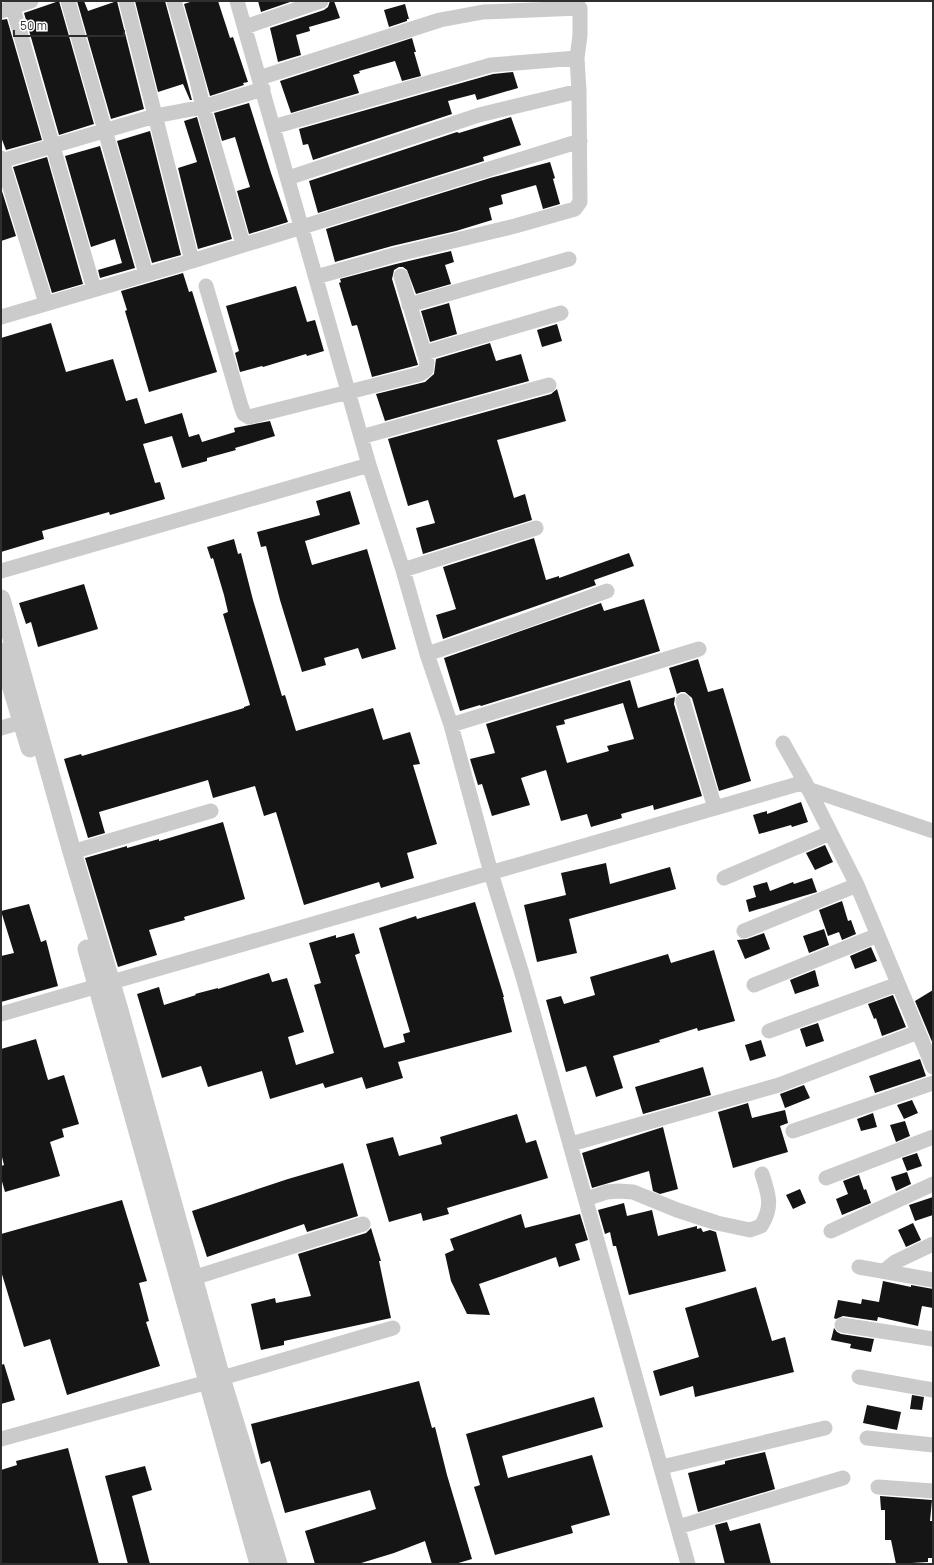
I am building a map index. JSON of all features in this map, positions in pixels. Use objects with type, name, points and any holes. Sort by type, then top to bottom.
[{"type":"street","points":[[31,1],[8,7],[53,146],[94,289]]},
{"type":"street","points":[[68,1],[146,274]]},
{"type":"street","points":[[126,1],[192,261]]},
{"type":"street","points":[[174,1],[197,81],[203,108],[243,244]]},
{"type":"street","points":[[237,1],[369,465],[403,570],[427,654],[451,725],[491,873],[523,977],[571,1144],[688,1564]]},
{"type":"street","points":[[245,27],[322,1]]},
{"type":"street","points":[[46,303],[1,160],[155,116],[203,108],[261,84],[440,20],[483,12],[580,5],[580,35],[577,58],[579,91],[580,202],[575,209],[515,226],[394,255],[316,277]]},
{"type":"street","points":[[273,127],[491,65],[577,58]]},
{"type":"street","points":[[288,178],[479,115],[579,91]]},
{"type":"street","points":[[1,316],[192,261],[301,226],[580,141]]},
{"type":"street","points":[[409,306],[570,259]]},
{"type":"street","points":[[206,286],[244,414],[249,417],[420,374],[426,370],[427,362],[401,276]]},
{"type":"street","points":[[424,353],[561,313]]},
{"type":"street","points":[[361,437],[549,385]]},
{"type":"street","points":[[1,571],[369,465]]},
{"type":"street","points":[[403,570],[536,528]]},
{"type":"street","points":[[427,654],[607,591]]},
{"type":"street","points":[[1,599],[72,852],[104,983],[242,1473],[260,1564]]},
{"type":"street","points":[[451,725],[699,649]]},
{"type":"street","points":[[1,652],[61,856],[104,983],[193,1278],[215,1380]]},
{"type":"street","points":[[683,701],[714,808]]},
{"type":"street","points":[[1,728],[22,722]]},
{"type":"street","points":[[783,744],[807,785],[830,834],[857,885],[918,1032],[930,1052],[933,1067]]},
{"type":"street","points":[[1,1014],[714,808],[807,785],[933,831]]},
{"type":"street","points":[[72,852],[211,811]]},
{"type":"street","points":[[724,878],[830,834]]},
{"type":"street","points":[[744,931],[857,885]]},
{"type":"street","points":[[754,985],[878,935]]},
{"type":"street","points":[[769,1031],[898,984]]},
{"type":"street","points":[[571,1144],[779,1085],[918,1032]]},
{"type":"street","points":[[793,1131],[933,1083]]},
{"type":"street","points":[[826,1178],[933,1137]]},
{"type":"street","points":[[586,1198],[607,1192],[633,1192],[677,1210],[717,1223],[750,1230],[761,1226],[766,1218],[769,1208],[769,1195],[762,1174]]},
{"type":"street","points":[[831,1231],[933,1184]]},
{"type":"street","points":[[193,1278],[363,1224]]},
{"type":"street","points":[[884,1271],[895,1262],[933,1244]]},
{"type":"street","points":[[859,1267],[933,1280]]},
{"type":"street","points":[[842,1325],[933,1339]]},
{"type":"street","points":[[1,1439],[215,1380],[393,1328]]},
{"type":"street","points":[[859,1378],[933,1390]]},
{"type":"street","points":[[662,1467],[824,1428]]},
{"type":"street","points":[[867,1438],[933,1445]]},
{"type":"street","points":[[242,1473],[278,1564]]},
{"type":"street","points":[[678,1527],[843,1478]]},
{"type":"street","points":[[878,1487],[933,1491]]},
{"type":"building","points":[[59,1],[94,124],[59,135],[24,13]]},
{"type":"building","points":[[77,1],[84,1],[88,11],[117,1],[144,109],[111,119]]},
{"type":"building","points":[[135,1],[165,1],[192,100],[190,100],[183,84],[158,92]]},
{"type":"building","points":[[193,1],[218,1],[230,38],[233,37],[248,82],[243,83],[244,85],[210,96],[184,4]]},
{"type":"building","points":[[258,1],[293,1],[261,12]]},
{"type":"building","points":[[330,1],[334,1],[340,18],[309,27],[310,31],[296,35],[301,55],[278,62],[270,28],[324,10],[328,7]]},
{"type":"building","points":[[405,4],[409,19],[389,27],[384,10]]},
{"type":"building","points":[[7,19],[42,140],[6,150],[1,137],[1,20]]},
{"type":"building","points":[[412,38],[416,52],[414,52],[421,76],[402,81],[395,61],[359,71],[360,73],[353,75],[359,93],[291,113],[280,81]]},
{"type":"building","points":[[513,72],[518,88],[477,100],[475,94],[448,101],[452,114],[313,160],[308,144],[303,145],[299,129],[493,74]]},
{"type":"building","points":[[249,103],[288,222],[249,234],[237,191],[250,187],[235,137],[222,141],[214,113]]},
{"type":"building","points":[[197,117],[232,239],[198,249],[178,168],[197,162],[184,121]]},
{"type":"building","points":[[511,117],[521,145],[483,157],[484,161],[318,213],[309,181],[457,132],[459,133]]},
{"type":"building","points":[[150,131],[181,255],[152,263],[117,141]]},
{"type":"building","points":[[100,146],[135,268],[100,278],[98,270],[122,263],[115,239],[91,247],[65,156]]},
{"type":"building","points":[[47,157],[83,284],[52,293],[13,167]]},
{"type":"building","points":[[550,162],[560,204],[543,209],[536,185],[501,195],[503,204],[489,208],[492,220],[456,231],[392,246],[335,262],[326,229],[490,178]]},
{"type":"building","points":[[1,188],[16,236],[1,241]]},
{"type":"building","points":[[451,251],[454,262],[445,265],[451,284],[416,294],[407,270],[403,267],[399,267],[394,270],[392,279],[418,365],[372,377],[357,325],[352,326],[339,283],[341,282],[340,279]]},
{"type":"building","points":[[183,273],[189,292],[192,291],[217,372],[149,392],[125,311],[127,310],[121,291]]},
{"type":"building","points":[[296,286],[307,322],[315,320],[324,351],[307,356],[306,354],[263,367],[240,372],[235,353],[239,351],[226,306]]},
{"type":"building","points":[[449,303],[457,334],[430,342],[421,311]]},
{"type":"building","points":[[51,323],[66,372],[113,359],[126,401],[137,398],[145,424],[182,413],[189,437],[199,434],[202,442],[235,432],[234,428],[270,421],[275,436],[235,448],[236,450],[207,458],[207,461],[182,468],[172,436],[143,444],[155,483],[160,482],[165,499],[110,515],[109,512],[42,531],[44,539],[1,552],[1,338]]},
{"type":"building","points":[[557,324],[562,341],[542,347],[537,330]]},
{"type":"building","points":[[490,343],[496,361],[521,354],[529,381],[385,421],[376,394],[425,382],[434,374],[436,359]]},
{"type":"building","points":[[557,389],[566,421],[497,440],[514,498],[525,494],[532,520],[423,554],[416,528],[435,523],[428,500],[408,506],[388,439],[551,394]]},
{"type":"building","points":[[350,491],[360,524],[305,541],[312,565],[367,549],[396,649],[362,659],[358,648],[324,658],[326,665],[302,672],[280,600],[266,546],[261,547],[257,532],[320,515],[316,501]]},
{"type":"building","points":[[534,538],[546,580],[559,576],[559,578],[629,553],[634,566],[594,580],[596,585],[443,639],[436,615],[456,609],[443,567]]},
{"type":"building","points":[[234,539],[238,554],[241,553],[253,600],[282,696],[285,695],[296,731],[373,708],[383,740],[410,732],[420,764],[413,765],[437,844],[407,853],[414,878],[381,888],[379,882],[304,905],[276,812],[264,816],[255,786],[213,798],[208,780],[99,812],[105,833],[88,838],[64,759],[81,754],[82,756],[250,705],[223,614],[228,612],[224,595],[213,558],[211,559],[207,547]]},
{"type":"building","points":[[84,584],[98,629],[38,647],[31,622],[26,624],[19,603]]},
{"type":"building","points":[[644,599],[660,651],[481,706],[480,705],[460,711],[444,658],[601,603],[604,611]]},
{"type":"building","points":[[698,659],[708,692],[723,688],[751,781],[719,791],[692,698],[685,692],[677,694],[669,668]]},
{"type":"building","points":[[630,680],[638,708],[675,697],[674,704],[702,796],[654,810],[653,805],[621,814],[622,818],[591,827],[587,814],[561,821],[546,770],[521,778],[530,805],[492,816],[482,784],[478,785],[470,759],[495,753],[486,724]],"holes":[[[623,703],[634,739],[607,746],[609,751],[567,763],[556,726],[565,724],[564,720]]]},
{"type":"building","points":[[801,802],[808,822],[759,834],[753,815],[767,811],[767,814]]},
{"type":"building","points":[[223,822],[245,899],[184,917],[185,920],[149,930],[157,955],[118,967],[85,858],[127,846],[127,848],[159,839],[159,841]]},
{"type":"building","points":[[825,845],[833,862],[815,870],[806,853]]},
{"type":"building","points":[[606,863],[610,884],[670,867],[676,889],[569,919],[577,953],[537,962],[524,905],[566,895],[561,873]]},
{"type":"building","points":[[812,878],[817,892],[749,912],[746,900],[756,897],[753,886],[767,882],[770,891],[793,882],[794,884]]},
{"type":"building","points":[[842,901],[848,921],[851,920],[856,934],[842,940],[839,932],[828,936],[819,910]]},
{"type":"building","points":[[475,902],[504,997],[512,1032],[398,1062],[403,1078],[366,1089],[362,1077],[325,1088],[323,1083],[270,1099],[262,1071],[208,1087],[201,1066],[162,1078],[137,994],[159,987],[164,1005],[196,995],[195,994],[218,989],[269,973],[272,982],[287,978],[304,1032],[288,1037],[296,1065],[334,1053],[314,985],[321,983],[309,943],[336,935],[336,938],[354,933],[360,953],[355,955],[384,1048],[405,1042],[403,1034],[410,1032],[379,928],[416,916],[417,919]]},
{"type":"building","points":[[29,904],[41,942],[46,940],[58,986],[1,1002],[1,956],[14,953],[1,911]]},
{"type":"building","points":[[824,929],[829,945],[809,953],[803,936]]},
{"type":"building","points":[[764,933],[770,949],[745,959],[737,940],[747,939]]},
{"type":"building","points":[[871,947],[877,961],[855,969],[850,956]]},
{"type":"building","points":[[714,950],[735,1021],[698,1031],[697,1028],[659,1040],[660,1042],[613,1056],[623,1088],[596,1097],[586,1066],[566,1072],[546,1000],[561,996],[564,1004],[595,995],[590,977],[668,954],[671,963]]},
{"type":"building","points":[[815,970],[819,986],[795,994],[790,980]]},
{"type":"building","points":[[933,990],[933,1044],[915,1001]]},
{"type":"building","points":[[893,995],[906,1027],[882,1036],[876,1018],[874,1019],[868,1004]]},
{"type":"building","points":[[818,1023],[824,1041],[806,1047],[800,1029]]},
{"type":"building","points":[[36,1039],[48,1080],[64,1075],[79,1124],[62,1129],[64,1137],[50,1142],[60,1176],[5,1192],[1,1178],[1,1166],[4,1165],[1,1153],[1,1049]]},
{"type":"building","points":[[761,1040],[766,1056],[750,1061],[745,1045]]},
{"type":"building","points":[[920,1059],[926,1076],[875,1093],[869,1076]]},
{"type":"building","points":[[703,1067],[711,1095],[643,1114],[635,1087]]},
{"type":"building","points":[[804,1085],[810,1098],[785,1108],[780,1094]]},
{"type":"building","points":[[912,1100],[918,1113],[904,1119],[897,1105]]},
{"type":"building","points":[[748,1103],[752,1118],[785,1110],[788,1123],[780,1126],[788,1152],[733,1168],[718,1112]]},
{"type":"building","points":[[873,1113],[877,1127],[861,1131],[857,1119]]},
{"type":"building","points":[[517,1114],[526,1143],[536,1140],[548,1178],[447,1208],[449,1214],[423,1221],[421,1213],[389,1222],[366,1144],[393,1137],[399,1156],[442,1144],[440,1137]]},
{"type":"building","points":[[905,1121],[910,1136],[896,1142],[890,1125]]},
{"type":"building","points":[[663,1127],[678,1189],[660,1194],[653,1191],[649,1171],[592,1188],[582,1153]]},
{"type":"building","points":[[917,1153],[922,1166],[907,1171],[902,1158]]},
{"type":"building","points":[[343,1163],[358,1216],[307,1232],[304,1224],[207,1257],[192,1211],[288,1179]]},
{"type":"building","points":[[907,1172],[911,1184],[896,1191],[891,1177]]},
{"type":"building","points":[[859,1175],[864,1190],[866,1189],[871,1203],[842,1215],[836,1199],[848,1194],[843,1181]]},
{"type":"building","points":[[800,1189],[806,1203],[793,1209],[786,1195]]},
{"type":"building","points":[[933,1197],[933,1215],[915,1221],[909,1205]]},
{"type":"building","points":[[122,1200],[147,1281],[139,1283],[149,1321],[146,1322],[160,1366],[67,1395],[50,1339],[24,1347],[1,1271],[1,1234]]},
{"type":"building","points":[[624,1203],[627,1216],[652,1210],[658,1236],[697,1226],[697,1229],[701,1228],[703,1232],[710,1230],[716,1232],[726,1271],[629,1295],[616,1246],[613,1246],[610,1232],[605,1234],[598,1210]]},
{"type":"building","points":[[521,1214],[525,1228],[580,1214],[588,1240],[575,1244],[580,1260],[559,1267],[556,1257],[479,1284],[490,1315],[467,1314],[451,1281],[445,1254],[454,1250],[450,1239]]},
{"type":"building","points":[[913,1223],[921,1240],[906,1247],[898,1230]]},
{"type":"building","points":[[371,1228],[381,1261],[379,1261],[391,1318],[284,1341],[284,1345],[261,1350],[251,1304],[275,1298],[276,1303],[311,1296],[298,1254],[366,1233]]},
{"type":"building","points":[[883,1281],[911,1287],[911,1285],[933,1289],[933,1308],[922,1306],[918,1326],[878,1317],[877,1321],[843,1316],[836,1319],[834,1318],[838,1300],[861,1304],[862,1299],[879,1302]]},
{"type":"building","points":[[756,1287],[772,1341],[785,1337],[794,1372],[695,1397],[693,1386],[660,1396],[653,1371],[699,1357],[685,1308]]},
{"type":"building","points":[[834,1328],[841,1334],[874,1339],[871,1352],[850,1348],[851,1344],[831,1340]]},
{"type":"building","points":[[4,1364],[15,1400],[1,1404],[1,1365]]},
{"type":"building","points":[[419,1381],[432,1428],[435,1427],[447,1475],[472,1559],[455,1564],[432,1564],[425,1541],[394,1553],[358,1564],[315,1564],[305,1531],[376,1509],[370,1490],[285,1513],[270,1461],[261,1464],[251,1424]]},
{"type":"building","points":[[912,1395],[924,1397],[922,1410],[910,1409]]},
{"type":"building","points":[[594,1397],[603,1427],[502,1456],[508,1478],[592,1455],[610,1515],[571,1526],[573,1533],[495,1555],[474,1487],[480,1485],[466,1434]]},
{"type":"building","points":[[867,1405],[901,1412],[897,1430],[863,1423]]},
{"type":"building","points":[[68,1448],[99,1564],[1,1564],[1,1470],[17,1465],[16,1461]]},
{"type":"building","points":[[765,1452],[775,1489],[698,1512],[688,1473],[725,1464],[725,1461]]},
{"type":"building","points":[[145,1466],[152,1490],[132,1496],[150,1564],[128,1564],[105,1476]]},
{"type":"building","points":[[880,1496],[932,1500],[930,1521],[933,1521],[933,1558],[928,1558],[928,1562],[896,1564],[891,1540],[885,1540],[885,1510],[881,1510]]},
{"type":"building","points":[[727,1522],[730,1531],[760,1523],[771,1564],[725,1564],[715,1525]]}]
